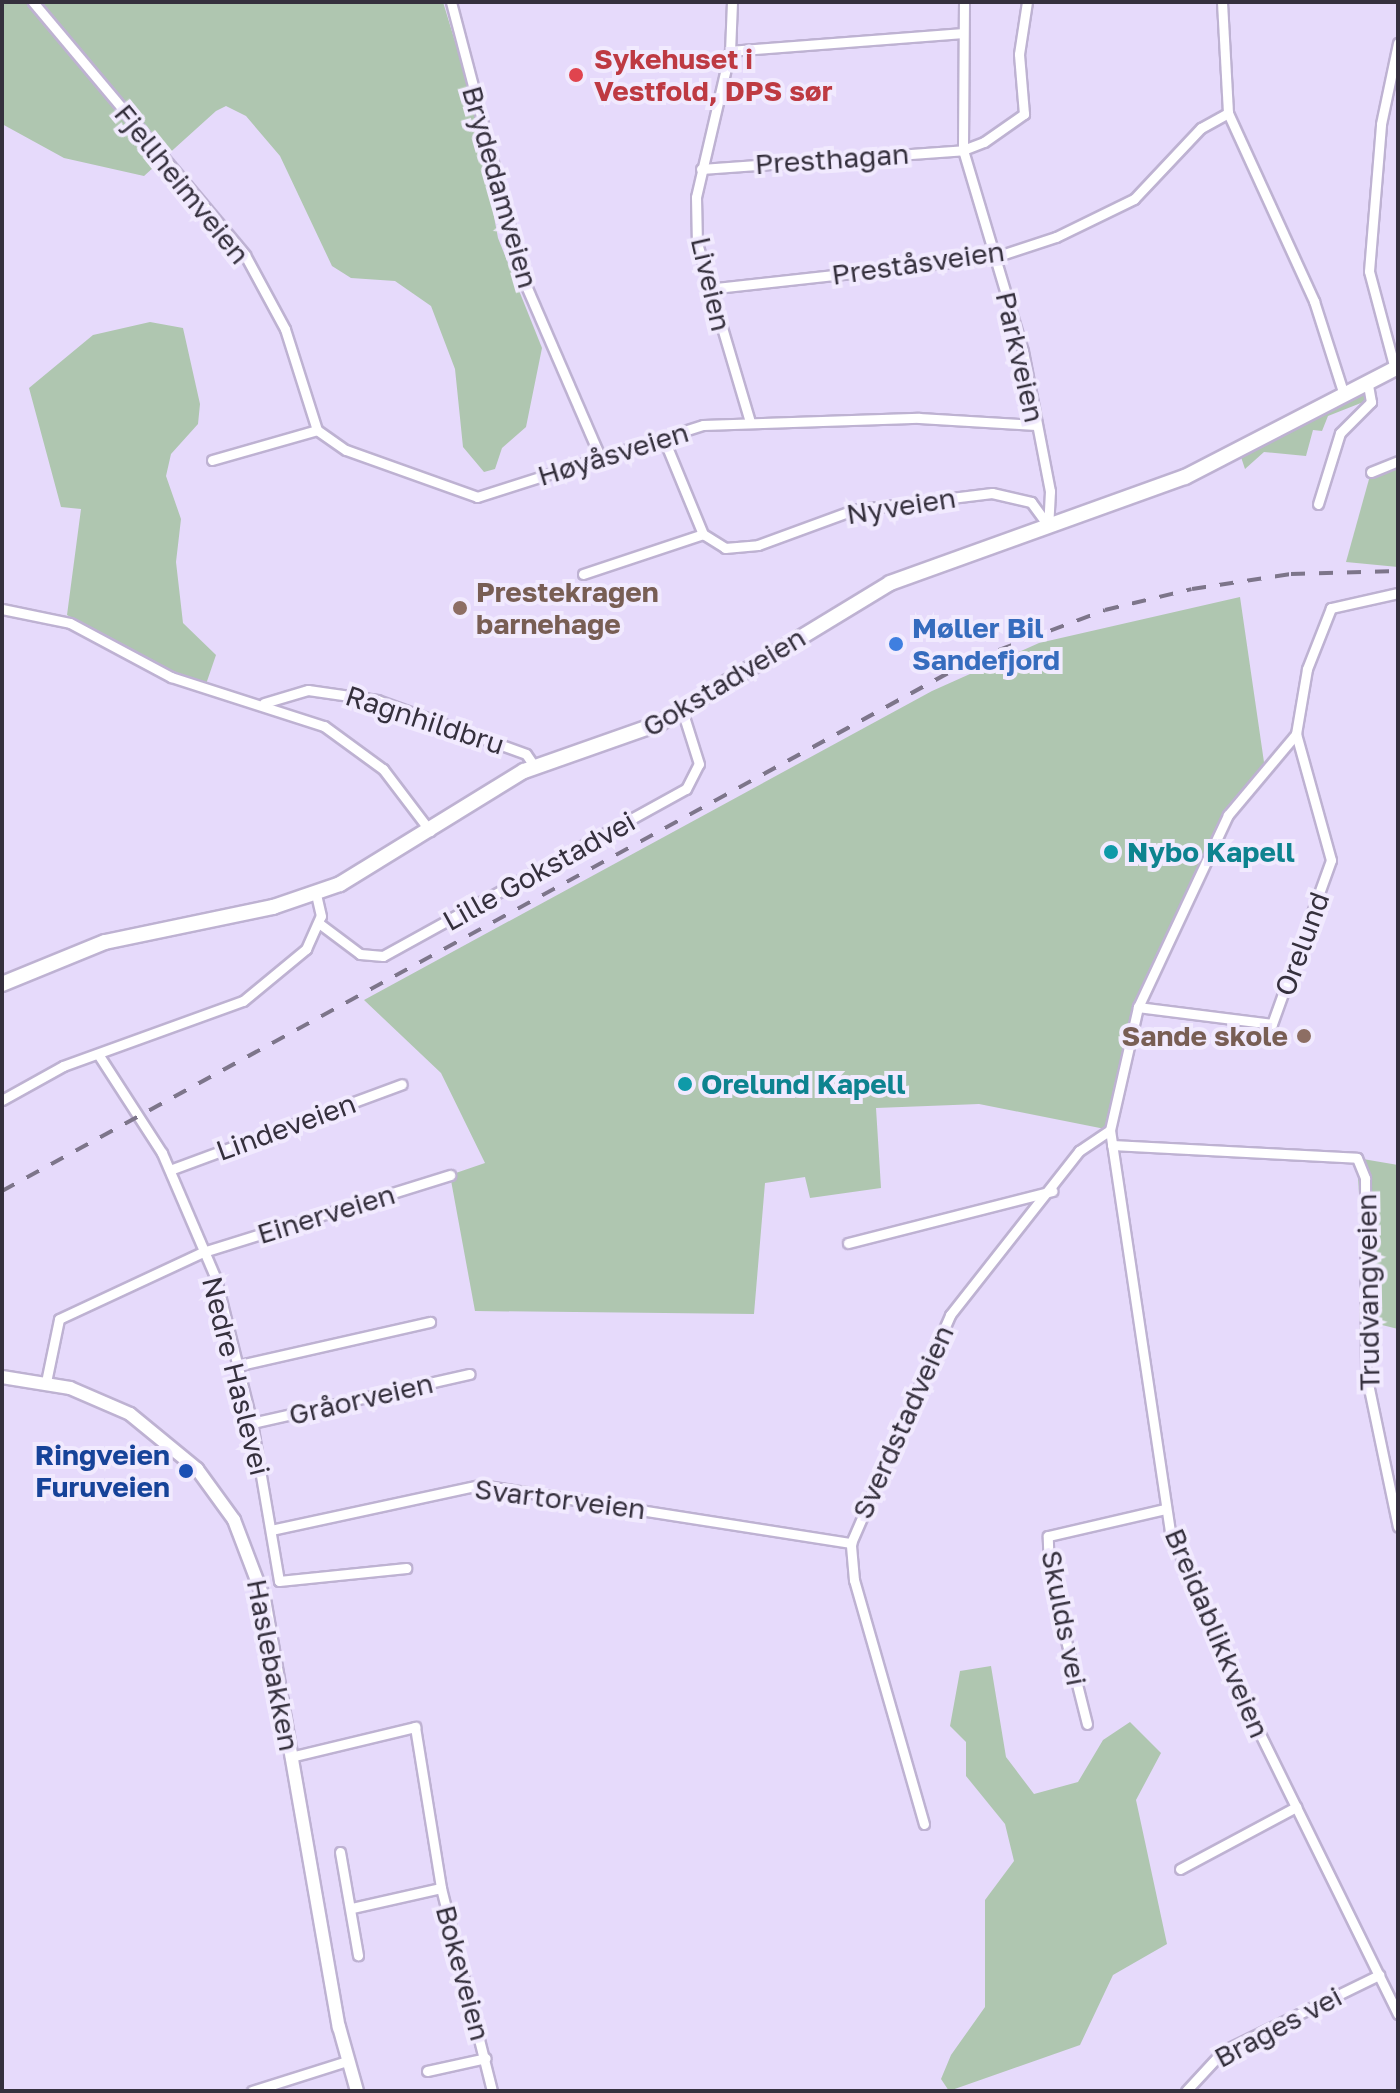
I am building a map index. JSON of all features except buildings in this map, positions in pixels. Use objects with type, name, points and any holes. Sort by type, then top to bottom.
[{"type":"main road","name":"Gokstadveien","points":[[2,984],[105,942],[316,894],[430,832],[534,766],[629,738],[682,710],[890,583],[1185,477],[1343,392],[1397,369]]},
{"type":"main road","name":"Haslebakken","points":[[2,1377],[46,1382],[113,1405],[151,1428],[222,1502],[264,1599],[347,2061],[357,2091]]},
{"type":"street","name":"Fjellheimveien","points":[[33,2],[245,255],[285,329],[317,430]]},
{"type":"street","name":"Brydedamveien","points":[[451,2],[520,268],[600,457]]},
{"type":"street","name":"Liveien","points":[[732,2],[730,51],[701,169],[697,243],[707,289],[750,422]]},
{"type":"street","name":"Parkveien","points":[[964,2],[963,150],[995,257],[1036,425],[1050,491],[1048,525]]},
{"type":"street","points":[[963,150],[1024,114],[1019,54],[1027,2]]},
{"type":"street","points":[[1222,2],[1228,113],[1314,301],[1343,392]]},
{"type":"street","points":[[730,51],[962,33]]},
{"type":"street","points":[[1397,369],[1369,271],[1381,124],[1398,43]]},
{"type":"street","name":"Preståsveien","points":[[707,289],[995,257],[1118,209],[1201,128],[1228,113]]},
{"type":"street","name":"Presthagan","points":[[701,169],[963,150]]},
{"type":"street","points":[[1318,504],[1340,433],[1371,402],[1367,380]]},
{"type":"street","name":"Høyåsveien","points":[[317,430],[346,450],[477,497],[600,457],[665,442],[703,425],[919,418],[1036,425]]},
{"type":"street","points":[[212,460],[317,430]]},
{"type":"street","points":[[583,574],[703,534],[665,442]]},
{"type":"street","points":[[1371,472],[1398,461]]},
{"type":"street","name":"Nyveien","points":[[703,534],[718,546],[746,548],[853,510],[992,493],[1031,502],[1048,525]]},
{"type":"street","points":[[1110,1130],[1138,1007],[1228,815],[1296,734],[1307,669],[1331,608],[1398,593]]},
{"type":"street","points":[[2,609],[70,623],[171,677],[264,703],[341,735],[383,769],[430,832]]},
{"type":"street","name":"Ragnhildbru","points":[[264,703],[308,690],[377,700],[526,754],[534,766]]},
{"type":"street","name":"Lille Gokstadvei","points":[[320,924],[360,954],[383,956],[686,789],[699,764],[682,710]]},
{"type":"street","name":"Orelund","points":[[1138,1007],[1272,1024],[1331,860],[1296,734]]},
{"type":"street","points":[[2,1100],[98,1054],[243,1001],[294,962],[320,924],[316,894]]},
{"type":"street","name":"Nedre Haslevei","points":[[98,1054],[170,1170],[203,1252],[240,1365],[279,1581],[406,1568]]},
{"type":"street","name":"Lindeveien","points":[[170,1170],[402,1084]]},
{"type":"street","name":"Breidablikkveien","points":[[1110,1130],[1165,1509],[1215,1639],[1398,2014]]},
{"type":"street","name":"Sverdstadveien","points":[[924,1824],[854,1580],[851,1543],[950,1315],[1052,1191],[1079,1151],[1110,1130]]},
{"type":"street","name":"Trudvangveien","points":[[1112,1145],[1357,1158],[1365,1178],[1366,1374],[1398,1527]]},
{"type":"street","name":"Einerveien","points":[[46,1382],[59,1319],[203,1252],[450,1175]]},
{"type":"street","points":[[848,1243],[1052,1191]]},
{"type":"street","points":[[240,1365],[430,1322]]},
{"type":"street","name":"Gråorveien","points":[[252,1423],[470,1374]]},
{"type":"street","name":"Svartorveien","points":[[271,1530],[480,1485],[851,1543]]},
{"type":"street","name":"Skulds vei","points":[[1087,1724],[1049,1573],[1048,1536],[1165,1509]]},
{"type":"street","name":"Bokeveien","points":[[290,1757],[415,1727],[441,1888],[492,2091]]},
{"type":"street","points":[[1180,1869],[1296,1807]]},
{"type":"street","points":[[340,1852],[358,1955]]},
{"type":"street","name":"Bokeveien","points":[[352,1908],[441,1888]]},
{"type":"street","name":"Brages vei","points":[[1186,2091],[1223,2051],[1379,1975]]},
{"type":"street","name":"Bokeveien","points":[[427,2071],[486,2058]]},
{"type":"street","points":[[252,2091],[347,2061]]},
{"type":"green space","points":[[2,2],[443,2],[471,94],[498,238],[542,348],[526,427],[502,448],[495,469],[484,472],[463,447],[455,369],[431,306],[395,281],[351,278],[332,266],[280,156],[246,116],[226,106],[216,111],[144,176],[64,158],[2,124]]},
{"type":"green space","points":[[150,322],[183,328],[200,404],[198,424],[171,454],[166,476],[181,519],[176,562],[183,623],[216,655],[204,690],[67,615],[81,509],[61,507],[29,388],[93,335]]},
{"type":"green space","points":[[1364,393],[1366,401],[1328,416],[1322,431],[1313,430],[1306,456],[1264,452],[1245,469],[1241,457]]},
{"type":"green space","points":[[1398,461],[1398,567],[1346,562],[1371,472]]},
{"type":"green space","points":[[1240,597],[1265,769],[1201,863],[1138,1007],[1110,1130],[979,1104],[876,1108],[881,1188],[810,1198],[805,1177],[765,1183],[754,1314],[475,1311],[450,1175],[485,1163],[441,1073],[364,1000],[932,691],[1039,643]]},
{"type":"green space","points":[[1357,1158],[1398,1165],[1398,1329],[1366,1321]]},
{"type":"green space","points":[[991,1666],[1006,1757],[1034,1794],[1078,1782],[1103,1740],[1130,1722],[1161,1753],[1136,1800],[1167,1944],[1113,1975],[1080,2045],[949,2091],[941,2079],[951,2055],[985,2007],[985,1900],[1014,1861],[1005,1824],[966,1776],[966,1742],[950,1726],[960,1671]]},
{"type":"railway","points":[[2,1191],[972,660],[1105,610],[1192,589],[1291,574],[1398,571]]},
{"type":"place","name":"Sykehuset i Vestfold, DPS sør","points":[[576,75]]},
{"type":"place","name":"Prestekragen barnehage","points":[[460,608]]},
{"type":"place","name":"Møller Bil Sandefjord","points":[[896,644]]},
{"type":"place","name":"Nybo Kapell","points":[[1111,852]]},
{"type":"place","name":"Sande skole","points":[[1304,1036]]},
{"type":"place","name":"Orelund Kapell","points":[[685,1084]]},
{"type":"place","name":"Ringveien Furuveien","points":[[186,1471]]}]
